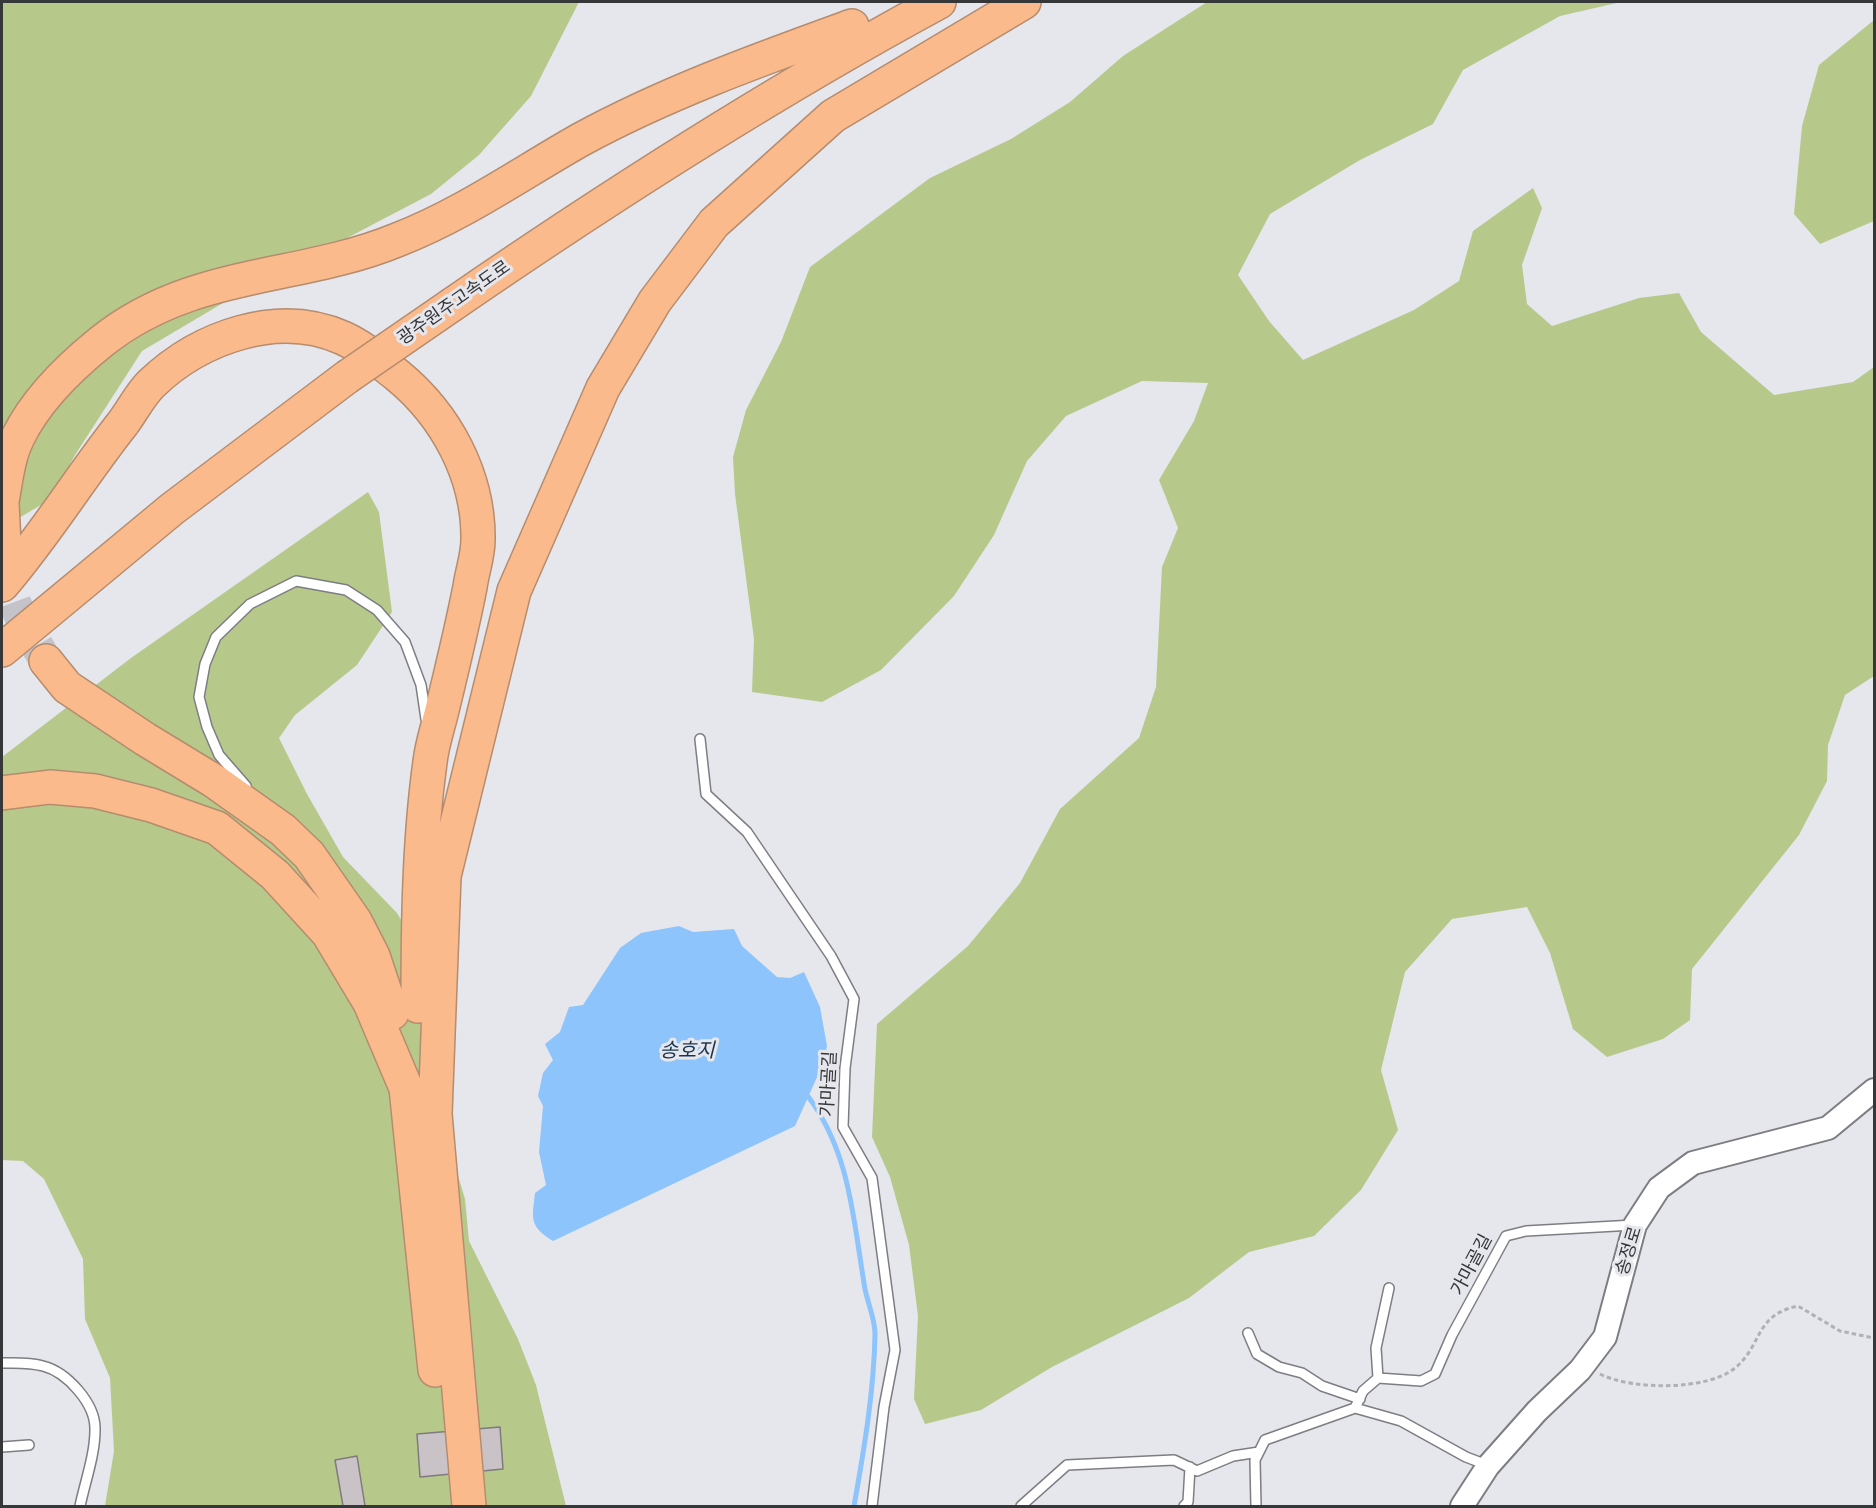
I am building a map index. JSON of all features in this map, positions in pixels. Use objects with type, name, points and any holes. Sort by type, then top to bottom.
[{"type":"highway","name":"광주원주고속도로","points":[[2,623],[179,479],[441,299],[636,156],[895,2]]},
{"type":"highway","name":"광주원주고속도로","points":[[441,299],[558,231],[678,154],[939,2]]},
{"type":"highway","points":[[435,1114],[444,876],[514,591],[603,388],[655,301],[714,223],[832,116],[1024,2]]},
{"type":"highway","points":[[4,544],[2,502],[8,467],[18,437],[37,408],[60,380],[103,341],[144,315],[183,296],[218,284],[334,259],[397,241],[498,190],[581,140],[724,73],[852,26]]},
{"type":"highway","points":[[2,585],[37,545],[87,468],[150,386],[175,365],[204,346],[234,334],[272,326],[307,328],[343,338],[371,353],[409,385],[426,404],[446,431],[469,474],[476,507],[478,543],[464,620],[430,760],[418,920],[417,1020],[435,1114],[469,1506]]},
{"type":"highway","name":"광주원주고속도로","points":[[2,650],[342,368]]},
{"type":"highway","points":[[46,661],[68,687],[145,739],[214,781],[283,830],[309,855],[333,887],[373,956],[393,1016],[406,1088],[449,1506]]},
{"type":"highway","points":[[2,793],[50,787],[95,791],[151,805],[217,828],[275,875],[328,933],[370,1003],[406,1088]]},
{"type":"street","name":"송정로","points":[[1462,1506],[1488,1466],[1537,1411],[1585,1363],[1605,1337],[1635,1225],[1659,1188],[1693,1163],[1828,1128],[1875,1090]]},
{"type":"lane","points":[[283,830],[219,754],[207,726],[199,698],[205,664],[216,638],[250,604],[296,581],[346,590],[377,610],[405,642],[421,685],[430,760]]},
{"type":"lane","name":"가마골길","points":[[700,739],[706,794],[747,832],[831,956],[854,999],[845,1068],[843,1127],[872,1178],[895,1350],[884,1407],[872,1506]]},
{"type":"lane","name":"가마골길","points":[[1378,1378],[1421,1381],[1435,1374],[1452,1335],[1506,1236],[1526,1231],[1635,1225]]},
{"type":"lane","points":[[1355,1408],[1363,1391],[1378,1378],[1376,1347],[1389,1288]]},
{"type":"lane","points":[[1248,1333],[1257,1354],[1279,1367],[1302,1372],[1322,1386],[1360,1399]]},
{"type":"lane","points":[[2,1363],[31,1363],[55,1370],[76,1389],[91,1408],[95,1431],[80,1506]]},
{"type":"lane","points":[[1256,1506],[1255,1460],[1265,1440],[1355,1408],[1401,1421],[1466,1457],[1488,1466]]},
{"type":"lane","points":[[2,1447],[29,1445]]},
{"type":"lane","points":[[1022,1506],[1067,1465],[1174,1460],[1197,1470],[1233,1456],[1259,1452]]},
{"type":"lane","points":[[1184,1506],[1188,1502],[1190,1467]]},
{"type":"path","points":[[1585,1363],[1603,1376],[1673,1387],[1719,1376],[1734,1369],[1746,1357],[1766,1320],[1777,1313],[1798,1306],[1840,1331],[1875,1338]]},
{"type":"green space","points":[[2,2],[579,2],[531,96],[479,155],[431,194],[223,303],[142,351],[75,455],[51,499],[2,528]]},
{"type":"green space","points":[[1207,2],[1621,2],[1560,16],[1463,70],[1433,124],[1360,160],[1270,214],[1238,275],[1269,321],[1303,360],[1414,310],[1459,281],[1473,231],[1533,188],[1542,208],[1522,265],[1527,304],[1552,326],[1639,298],[1679,293],[1701,332],[1774,395],[1853,382],[1874,367],[1874,676],[1845,695],[1828,745],[1827,781],[1799,835],[1692,969],[1690,1020],[1663,1039],[1607,1057],[1573,1029],[1550,953],[1527,907],[1452,919],[1405,972],[1381,1070],[1398,1130],[1361,1190],[1314,1236],[1249,1252],[1189,1298],[1052,1367],[981,1410],[925,1424],[914,1399],[918,1316],[909,1245],[890,1177],[872,1137],[877,1024],[968,946],[1020,883],[1060,809],[1139,738],[1156,687],[1162,567],[1178,528],[1159,480],[1194,421],[1208,383],[1142,381],[1066,416],[1027,461],[994,535],[954,596],[881,670],[822,702],[752,692],[754,639],[735,494],[733,457],[746,410],[781,342],[810,267],[930,178],[1011,139],[1070,102],[1123,56]]},
{"type":"green space","points":[[1874,20],[1874,221],[1820,244],[1794,214],[1802,126],[1819,65]]},
{"type":"green space","points":[[368,492],[379,512],[392,612],[357,665],[295,715],[279,738],[307,794],[343,857],[397,913],[439,983],[442,1123],[465,1199],[469,1241],[518,1339],[536,1385],[566,1506],[105,1506],[114,1451],[110,1378],[85,1319],[83,1259],[44,1179],[23,1161],[2,1160],[2,757],[131,658]]},
{"type":"water","name":"송호지","points":[[679,926],[693,932],[734,929],[742,946],[777,977],[790,978],[804,972],[820,1007],[827,1046],[823,1064],[795,1126],[553,1241],[536,1226],[533,1216],[535,1193],[546,1185],[539,1152],[543,1106],[538,1096],[543,1073],[553,1060],[545,1044],[560,1032],[569,1007],[583,1005],[620,948],[641,933]]},
{"type":"building","points":[[500,1427],[503,1469],[420,1477],[417,1434]]},
{"type":"building","points":[[357,1456],[365,1506],[343,1506],[335,1460]]},
{"type":"waterway","points":[[807,1095],[822,1117],[842,1164],[853,1213],[865,1289],[875,1328],[871,1399],[854,1506]]},
{"type":"tunnel","points":[[5,554],[13,598],[46,661]]}]
